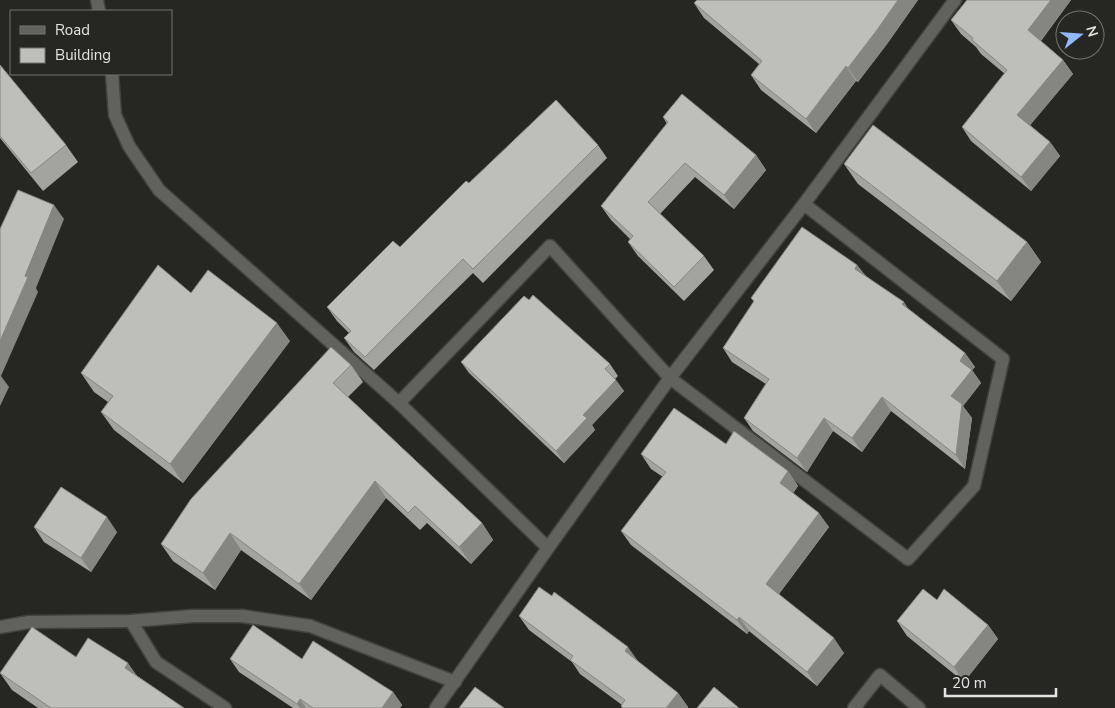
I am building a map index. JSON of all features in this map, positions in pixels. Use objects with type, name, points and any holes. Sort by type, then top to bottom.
[{"type":"street","points":[[436,708],[670,378],[804,204],[955,0]]},
{"type":"street","points":[[112,75],[115,115],[129,146],[159,190],[399,403],[548,548]]},
{"type":"street","points":[[399,403],[550,246],[670,378],[908,559],[974,486],[1003,359],[804,204]]},
{"type":"street","points":[[0,627],[28,622],[131,621],[193,616],[242,616],[310,626],[455,682]]},
{"type":"street","points":[[131,621],[156,662],[225,708]]},
{"type":"street","points":[[854,708],[880,675],[919,708]]},
{"type":"building","points":[[697,0],[898,0],[848,68],[846,66],[806,119],[751,75],[762,61],[694,3]]},
{"type":"building","points":[[967,0],[1051,0],[1028,30],[1055,53],[1055,60],[1063,60],[1017,115],[1050,142],[1021,177],[962,127],[1007,70],[951,20]]},
{"type":"building","points":[[0,65],[66,145],[31,173],[0,136]]},
{"type":"building","points":[[682,94],[756,155],[724,195],[685,163],[648,202],[704,256],[674,287],[628,242],[633,236],[601,206],[668,122],[663,117]]},
{"type":"building","points":[[556,100],[598,145],[473,269],[463,259],[365,357],[344,338],[351,331],[327,307],[393,241],[400,247],[466,181],[469,183]]},
{"type":"building","points":[[873,125],[1027,242],[997,281],[844,164]]},
{"type":"building","points":[[18,190],[54,205],[25,276],[28,277],[0,341],[0,229]]},
{"type":"building","points":[[802,227],[857,265],[855,269],[904,302],[902,304],[965,353],[960,361],[972,370],[951,396],[962,404],[956,455],[882,397],[852,438],[824,418],[797,458],[744,418],[769,379],[723,348],[754,301],[751,298]]},
{"type":"building","points":[[158,265],[191,293],[208,270],[277,323],[170,464],[101,412],[113,396],[81,373]]},
{"type":"building","points":[[533,295],[610,364],[605,369],[616,380],[583,415],[587,418],[556,451],[461,362],[524,296],[529,300]]},
{"type":"building","points":[[331,347],[351,365],[333,383],[482,523],[459,547],[415,506],[408,513],[375,481],[299,584],[230,533],[203,573],[161,544],[191,499]]},
{"type":"building","points":[[674,408],[726,444],[734,431],[788,471],[780,483],[819,513],[766,584],[834,638],[807,672],[739,617],[737,620],[621,531],[666,472],[641,454]]},
{"type":"building","points":[[61,487],[107,517],[81,558],[34,527]]},
{"type":"building","points":[[539,587],[552,596],[554,592],[628,647],[625,651],[678,693],[666,708],[623,708],[621,706],[625,700],[570,660],[573,656],[519,616]]},
{"type":"building","points":[[923,589],[937,600],[944,589],[988,625],[954,667],[897,621]]},
{"type":"building","points":[[253,625],[302,659],[313,641],[393,692],[382,708],[313,708],[300,699],[297,704],[230,659]]},
{"type":"building","points":[[32,627],[76,657],[88,638],[128,663],[125,668],[184,708],[51,708],[0,673]]},
{"type":"building","points":[[475,687],[504,708],[459,708]]},
{"type":"building","points":[[714,687],[739,708],[697,708]]}]
